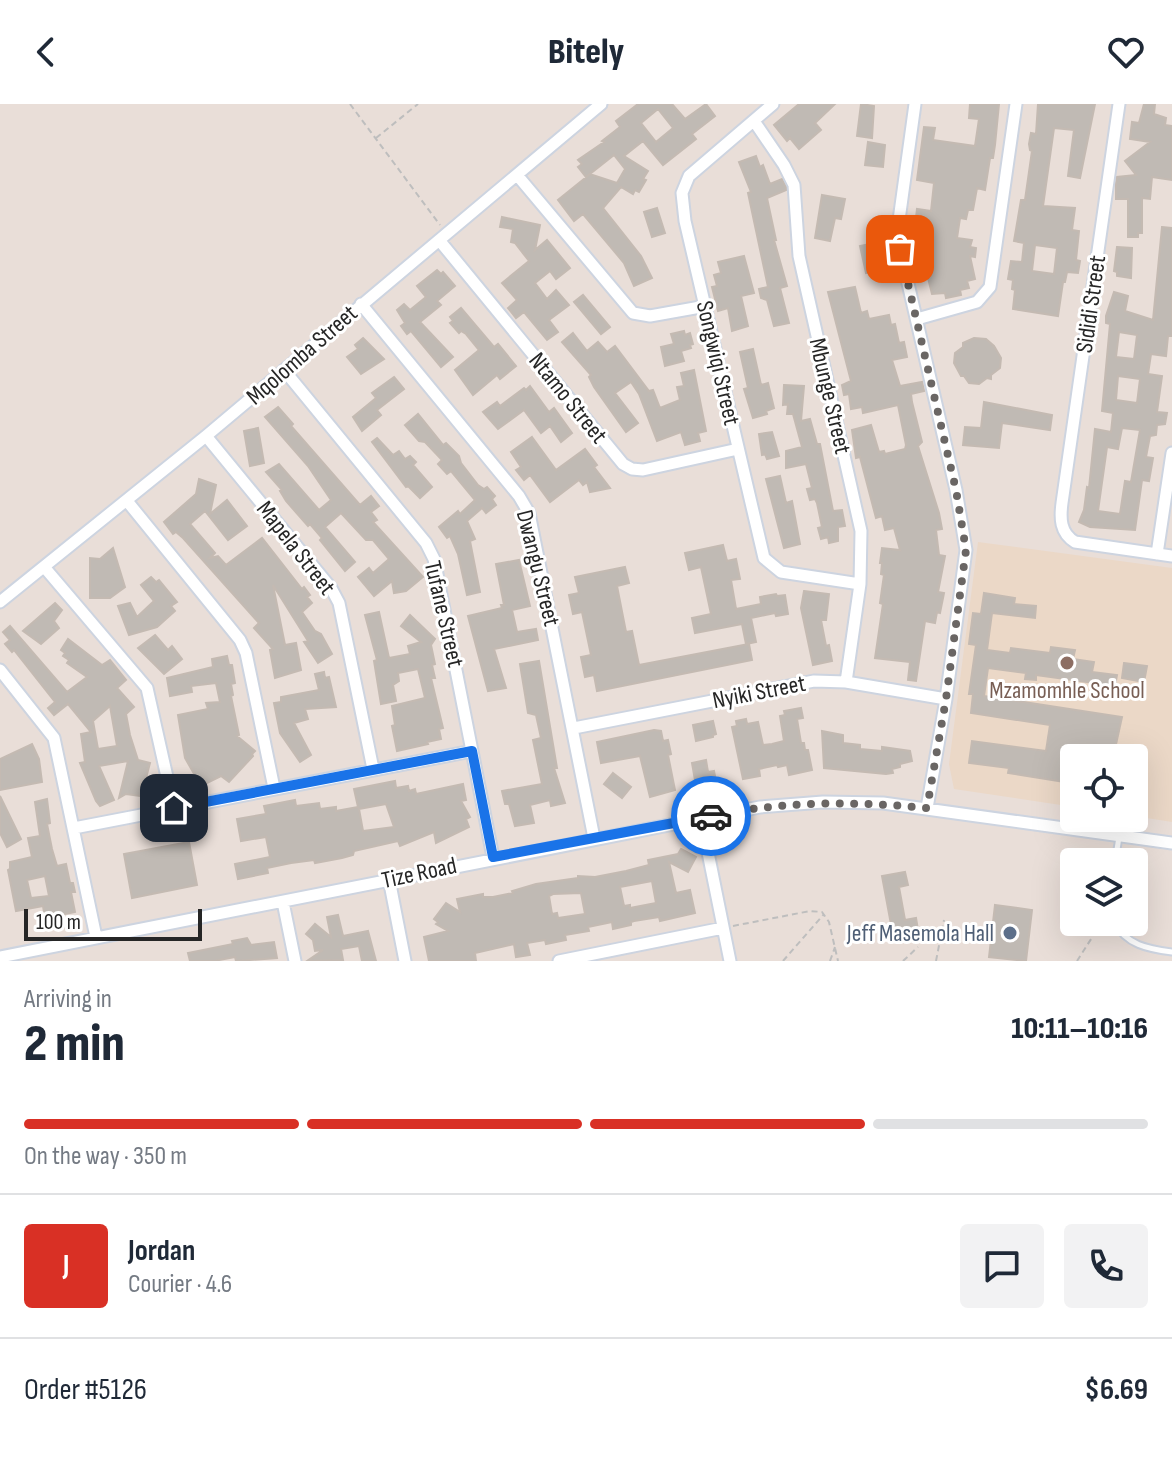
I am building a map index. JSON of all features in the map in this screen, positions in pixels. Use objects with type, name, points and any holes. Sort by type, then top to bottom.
[{"type":"street","name":"Mqolomba Street","points":[[0,602],[206,436],[601,104]]},
{"type":"street","name":"Songwiqi Street","points":[[773,104],[689,176],[682,187],[685,221],[761,548],[769,565],[792,575],[860,584]]},
{"type":"street","points":[[915,104],[899,228],[900,249],[965,536],[965,567],[927,808]]},
{"type":"street","points":[[917,319],[977,302],[990,287],[1016,104]]},
{"type":"street","name":"Sididi Street","points":[[1119,104],[1062,503],[1064,532],[1075,542],[1157,554]]},
{"type":"street","name":"Mbunge Street","points":[[754,121],[794,185],[799,256],[861,531],[860,584],[846,682]]},
{"type":"street","points":[[517,175],[633,313],[650,316],[706,306]]},
{"type":"street","name":"Ntamo Street","points":[[443,237],[623,464],[643,470],[738,449]]},
{"type":"street","name":"Dwangu Street","points":[[361,304],[519,496],[529,513],[594,838]]},
{"type":"street","name":"Tufane Street","points":[[284,370],[426,543],[434,559],[493,857]]},
{"type":"street","name":"Mapela Street","points":[[206,436],[335,595],[341,611],[373,769]]},
{"type":"street","points":[[1172,453],[1157,554],[1172,556]]},
{"type":"street","points":[[127,501],[244,647],[274,788]]},
{"type":"street","points":[[45,568],[147,688],[174,808]]},
{"type":"street","points":[[0,670],[54,738],[96,937]]},
{"type":"street","name":"Nyiki Street","points":[[574,728],[829,680],[946,699]]},
{"type":"street","points":[[74,828],[472,751]]},
{"type":"street","name":"Tize Road","points":[[0,957],[493,857],[760,807],[854,801],[927,808],[1172,843]]},
{"type":"street","points":[[701,818],[730,961]]},
{"type":"street","points":[[389,879],[405,961]]},
{"type":"street","points":[[283,902],[295,961]]},
{"type":"street","points":[[559,961],[723,928]]},
{"type":"lane","points":[[1117,848],[1119,836]]},
{"type":"lane","points":[[1124,936],[1139,945],[1172,952]]},
{"type":"path","points":[[350,104],[443,237]]},
{"type":"path","points":[[375,139],[418,104]]},
{"type":"path","points":[[723,928],[810,911],[824,914],[829,922],[838,961]]},
{"type":"path","points":[[783,961],[824,914]]},
{"type":"path","points":[[936,961],[944,920]]},
{"type":"path","points":[[1077,961],[1093,936]]},
{"type":"path","points":[[830,961],[835,947]]},
{"type":"path","points":[[903,961],[918,947]]},
{"type":"shaded area","name":"Mzamomhle School","points":[[978,542],[1172,568],[1172,822],[1148,818],[1148,744],[1060,744],[1060,805],[954,789],[949,764]]},
{"type":"building","points":[[638,104],[672,104],[685,119],[706,104],[715,116],[692,134],[696,139],[663,165],[643,141],[624,156],[648,171],[643,179],[646,180],[639,192],[635,190],[633,194],[621,187],[603,208],[641,256],[652,278],[634,286],[624,263],[583,214],[574,221],[558,200],[590,174],[617,183],[625,169],[614,155],[586,177],[578,167],[582,164],[578,160],[620,127],[616,121]],"holes":[[[658,109],[673,128],[656,142],[641,123]]]},
{"type":"building","points":[[799,104],[835,104],[815,123],[821,130],[799,149],[790,138],[787,141],[774,125]]},
{"type":"building","points":[[861,104],[874,106],[872,138],[857,136]]},
{"type":"building","points":[[970,104],[999,104],[995,145],[985,190],[977,188],[973,210],[968,210],[966,219],[960,218],[957,238],[972,240],[970,247],[976,248],[975,257],[970,256],[975,279],[967,281],[969,288],[960,290],[961,295],[946,298],[945,293],[932,294],[927,274],[923,274],[920,252],[914,253],[912,236],[917,209],[931,211],[934,183],[917,180],[924,127],[935,128],[933,140],[975,146],[979,119],[969,118]]},
{"type":"building","points":[[1038,104],[1095,104],[1080,178],[1068,176],[1074,130],[1054,128],[1043,206],[1075,208],[1072,230],[1079,231],[1076,260],[1080,261],[1078,273],[1067,272],[1063,282],[1058,316],[1013,309],[1015,290],[1012,289],[1013,280],[1008,279],[1011,261],[1022,262],[1024,243],[1014,241],[1021,200],[1025,200],[1032,151],[1029,144],[1031,133],[1036,134]],"holes":[[[1035,245],[1057,248],[1054,274],[1032,271]]]},
{"type":"building","points":[[1144,104],[1155,104],[1154,114],[1166,118],[1165,125],[1172,126],[1172,180],[1152,177],[1150,199],[1142,198],[1142,233],[1138,233],[1138,237],[1128,237],[1128,199],[1116,199],[1116,183],[1117,177],[1136,175],[1125,161],[1150,142],[1130,139],[1132,122],[1139,123]]},
{"type":"building","points":[[868,142],[885,145],[883,167],[865,165]]},
{"type":"building","points":[[756,156],[770,184],[782,179],[786,187],[786,190],[767,198],[774,240],[787,286],[780,288],[789,323],[774,326],[767,300],[761,298],[759,289],[768,287],[748,193],[751,192],[739,162]]},
{"type":"building","points":[[822,195],[845,199],[841,219],[835,218],[830,241],[815,238]]},
{"type":"building","points":[[657,208],[665,233],[652,237],[644,212]]},
{"type":"building","points":[[502,217],[540,225],[535,250],[547,240],[570,268],[556,279],[550,271],[535,283],[547,299],[556,290],[569,305],[549,320],[558,332],[547,340],[524,312],[516,318],[508,308],[517,300],[502,283],[529,261],[511,242],[513,229],[500,227]]},
{"type":"building","points":[[1162,227],[1172,228],[1172,336],[1168,336],[1166,356],[1151,354],[1148,374],[1162,376],[1157,412],[1167,413],[1165,424],[1157,425],[1156,435],[1150,436],[1146,457],[1153,458],[1149,481],[1142,480],[1135,530],[1090,527],[1079,522],[1089,488],[1095,429],[1111,432],[1113,413],[1102,411],[1110,324],[1106,323],[1106,316],[1114,292],[1128,296],[1125,311],[1153,320]],"holes":[[[1119,332],[1137,335],[1134,359],[1116,357]],[[1118,376],[1140,379],[1137,403],[1116,400]],[[1122,428],[1140,430],[1131,482],[1125,481],[1120,514],[1098,511],[1107,447],[1118,449]]]},
{"type":"building","points":[[880,242],[887,268],[866,273],[860,246]]},
{"type":"building","points":[[1117,247],[1132,248],[1131,278],[1117,276],[1114,271]]},
{"type":"building","points":[[744,256],[754,293],[741,296],[748,326],[732,331],[728,308],[718,311],[712,287],[717,286],[714,275],[721,273],[718,262]]},
{"type":"building","points":[[437,270],[441,274],[443,272],[455,286],[437,301],[441,305],[420,322],[453,357],[441,367],[411,331],[407,334],[401,326],[405,323],[397,310],[404,304],[410,310],[426,297],[417,286]]},
{"type":"building","points":[[855,287],[861,313],[867,311],[869,319],[889,315],[891,325],[895,324],[899,343],[904,342],[907,357],[892,360],[900,386],[922,382],[924,391],[911,394],[922,442],[918,446],[942,529],[936,530],[939,555],[945,556],[938,592],[944,593],[935,623],[925,621],[916,681],[908,680],[910,662],[875,658],[883,604],[880,603],[884,575],[881,574],[880,563],[882,548],[900,550],[894,528],[885,530],[882,516],[876,518],[860,457],[856,458],[852,430],[871,425],[879,452],[884,451],[885,454],[905,449],[906,445],[898,405],[863,413],[862,407],[851,409],[849,394],[844,395],[842,385],[851,381],[828,292]]},
{"type":"building","points":[[583,295],[610,327],[601,334],[574,302]]},
{"type":"building","points":[[461,308],[494,347],[498,344],[516,366],[500,379],[497,375],[473,395],[455,370],[479,350],[466,334],[459,333],[450,323],[453,321],[450,317]]},
{"type":"building","points":[[684,331],[685,335],[690,333],[693,344],[691,348],[681,351],[684,361],[665,366],[661,347],[674,344],[671,334]]},
{"type":"building","points":[[573,333],[587,351],[598,342],[607,352],[615,346],[649,391],[653,390],[660,408],[680,400],[677,387],[684,386],[681,373],[694,370],[706,431],[698,433],[700,441],[685,445],[681,432],[657,441],[639,394],[631,382],[615,393],[638,423],[626,432],[594,387],[589,377],[591,375],[562,342]]},
{"type":"building","points":[[363,338],[384,359],[361,374],[347,357],[358,349],[355,345]]},
{"type":"building","points":[[974,338],[986,339],[1001,358],[1000,368],[991,375],[991,379],[987,378],[979,384],[969,383],[954,363],[955,353],[963,347],[963,343]]},
{"type":"building","points":[[753,349],[761,385],[768,383],[774,408],[766,411],[767,414],[753,418],[744,389],[748,388],[740,352]]},
{"type":"building","points":[[394,377],[404,389],[377,410],[381,415],[362,431],[353,417],[376,398],[372,393]]},
{"type":"building","points":[[784,385],[804,386],[801,421],[810,419],[817,444],[820,444],[833,511],[842,510],[845,526],[838,527],[838,541],[829,543],[828,537],[821,539],[817,503],[815,499],[810,500],[807,489],[812,488],[806,464],[786,468],[786,451],[802,447],[793,414],[787,414],[788,404],[783,405]]},
{"type":"building","points":[[530,386],[549,412],[554,408],[572,433],[561,442],[550,426],[541,433],[524,410],[498,429],[483,412],[497,402],[500,406]]},
{"type":"building","points":[[984,402],[1052,415],[1050,430],[1002,423],[999,448],[963,445],[965,427],[981,428]]},
{"type":"building","points":[[278,407],[360,505],[371,496],[379,506],[371,512],[377,520],[373,522],[423,577],[406,591],[394,593],[392,581],[374,596],[358,577],[369,568],[373,573],[389,559],[373,540],[366,540],[341,513],[325,527],[355,562],[345,571],[320,540],[322,538],[286,501],[282,490],[266,472],[279,464],[319,510],[331,500],[308,466],[265,417]]},
{"type":"building","points":[[418,414],[443,445],[446,443],[459,456],[478,485],[484,489],[487,487],[495,496],[492,499],[496,505],[486,513],[482,508],[467,521],[475,539],[470,541],[480,592],[467,595],[458,554],[450,536],[447,538],[439,527],[475,500],[451,471],[447,474],[438,464],[442,460],[405,425]]},
{"type":"building","points":[[258,428],[264,463],[250,466],[244,431]]},
{"type":"building","points":[[772,432],[779,456],[767,459],[765,454],[762,455],[759,434]]},
{"type":"building","points":[[532,437],[556,470],[585,449],[610,488],[590,492],[587,482],[583,485],[579,480],[550,502],[530,475],[524,480],[516,470],[521,467],[511,452]]},
{"type":"building","points":[[377,438],[393,455],[399,451],[405,459],[410,456],[416,462],[413,465],[432,487],[420,498],[406,487],[372,442]]},
{"type":"building","points":[[780,476],[786,503],[792,501],[800,544],[784,548],[766,479]]},
{"type":"building","points":[[199,479],[216,485],[210,514],[227,500],[247,526],[228,540],[205,511],[190,524],[215,553],[210,558],[218,556],[226,565],[262,538],[310,595],[307,597],[312,603],[302,612],[315,631],[321,634],[332,654],[318,663],[273,585],[285,645],[296,643],[301,670],[275,678],[270,650],[273,649],[254,628],[259,623],[183,538],[176,532],[173,534],[164,522],[196,494]]},
{"type":"building","points":[[723,545],[727,561],[736,559],[740,579],[731,580],[736,609],[761,604],[760,597],[785,595],[788,614],[751,618],[756,642],[746,644],[742,624],[695,633],[692,618],[711,614],[701,567],[689,570],[685,553]]},
{"type":"building","points":[[113,548],[125,587],[110,598],[90,598],[90,558],[100,559]]},
{"type":"building","points":[[519,560],[530,606],[512,610],[517,632],[536,629],[538,640],[494,649],[506,688],[488,691],[468,616],[502,608],[496,564]]},
{"type":"building","points":[[625,567],[629,583],[617,586],[626,632],[632,631],[639,665],[749,644],[752,660],[597,691],[594,675],[585,677],[581,657],[591,655],[582,612],[573,614],[569,595],[579,593],[575,577]]},
{"type":"building","points":[[151,577],[156,582],[159,580],[177,602],[171,606],[175,611],[157,627],[129,635],[118,606],[130,603],[137,617],[154,601],[141,585]]},
{"type":"building","points":[[804,591],[829,594],[826,620],[821,620],[832,661],[813,665],[801,608]]},
{"type":"building","points":[[984,593],[1015,598],[1014,604],[1036,606],[1035,618],[992,613],[987,650],[1010,653],[1011,648],[1050,653],[1051,647],[1075,650],[1073,659],[1094,662],[1092,672],[1117,675],[1115,686],[1036,675],[1036,680],[1025,679],[1026,673],[988,668],[984,696],[1122,717],[1116,744],[1060,744],[1060,781],[1008,773],[1009,768],[969,763],[972,741],[1046,751],[1050,725],[971,713],[973,694],[969,694],[976,645],[969,644],[973,613],[981,614]]},
{"type":"building","points":[[55,603],[62,610],[54,621],[59,628],[41,644],[23,631]]},
{"type":"building","points":[[379,612],[389,658],[410,654],[408,646],[421,642],[401,626],[410,615],[435,639],[431,645],[435,678],[431,678],[443,728],[439,729],[441,739],[397,751],[392,706],[425,698],[418,669],[398,673],[399,681],[393,685],[396,701],[381,704],[374,661],[377,660],[365,615]]},
{"type":"building","points":[[10,626],[67,692],[87,677],[67,663],[69,660],[63,656],[65,653],[61,650],[68,639],[102,665],[110,660],[126,680],[117,688],[134,707],[126,714],[138,760],[150,763],[145,782],[141,781],[141,796],[126,794],[119,798],[128,761],[99,766],[114,800],[100,806],[80,763],[85,762],[81,734],[91,732],[68,704],[54,715],[48,708],[55,702],[14,650],[12,652],[5,644],[10,640],[3,632]],"holes":[[[110,706],[117,746],[98,749],[93,721]]]},
{"type":"building","points":[[155,635],[168,650],[172,646],[182,659],[164,674],[138,648]]},
{"type":"building","points":[[227,656],[235,683],[231,684],[231,696],[237,736],[255,751],[229,782],[221,776],[201,786],[185,758],[178,715],[208,709],[206,703],[220,702],[216,683],[191,686],[192,692],[170,696],[167,678],[213,667],[212,659]]},
{"type":"building","points":[[539,661],[557,768],[554,768],[565,803],[551,806],[550,800],[530,805],[534,823],[515,826],[502,791],[542,784],[533,740],[541,738],[536,715],[528,713],[520,664]]},
{"type":"building","points":[[1124,663],[1147,666],[1144,682],[1122,678]]},
{"type":"building","points":[[324,672],[325,678],[329,677],[336,707],[305,709],[308,719],[294,723],[311,755],[300,762],[280,733],[274,703],[281,702],[281,697],[319,690],[315,674]]},
{"type":"building","points":[[801,708],[803,718],[797,719],[801,743],[808,750],[812,770],[789,775],[787,765],[777,765],[759,769],[760,776],[743,779],[732,727],[737,726],[736,721],[746,719],[747,724],[758,722],[763,745],[772,744],[784,741],[780,716],[785,715],[784,711]]},
{"type":"building","points":[[713,721],[716,734],[696,741],[693,725]]},
{"type":"building","points":[[661,731],[663,741],[668,740],[675,790],[650,797],[640,756],[601,763],[597,742]]},
{"type":"building","points":[[822,731],[843,735],[843,743],[860,745],[860,749],[882,751],[882,747],[910,751],[912,761],[900,764],[900,767],[892,769],[893,773],[886,774],[824,768]]},
{"type":"building","points":[[32,744],[39,759],[42,782],[0,790],[0,759]]},
{"type":"building","points":[[706,760],[708,772],[714,771],[716,781],[696,786],[692,763]]},
{"type":"building","points":[[613,773],[631,787],[622,798],[604,784]]},
{"type":"building","points":[[395,781],[396,788],[408,786],[409,791],[415,789],[416,794],[463,784],[466,800],[461,801],[470,817],[466,819],[469,827],[436,843],[434,832],[400,846],[398,841],[354,851],[353,855],[342,858],[267,868],[268,873],[238,879],[235,864],[270,857],[266,837],[241,841],[237,819],[266,814],[264,806],[295,800],[296,806],[319,803],[320,809],[336,807],[336,811],[358,807],[354,789]],"holes":[[[386,804],[394,827],[363,831],[359,809]]]},
{"type":"building","points":[[0,796],[21,839],[7,847],[0,833]]},
{"type":"building","points":[[47,799],[50,823],[47,824],[52,849],[57,866],[66,864],[70,883],[73,883],[75,892],[71,892],[75,912],[45,918],[43,906],[16,911],[8,870],[10,862],[32,857],[28,838],[40,836],[35,802]],"holes":[[[45,876],[49,896],[31,898],[27,880]]]},
{"type":"building","points":[[189,842],[197,885],[132,898],[124,854]]},
{"type":"building","points":[[681,849],[696,857],[688,872],[669,862],[676,893],[690,890],[695,913],[660,921],[659,917],[634,921],[631,925],[613,929],[612,922],[588,927],[589,931],[565,935],[566,940],[546,944],[545,940],[527,943],[530,955],[516,957],[514,944],[475,953],[476,961],[429,961],[424,937],[448,931],[436,924],[438,922],[434,919],[446,903],[460,912],[457,899],[483,894],[483,897],[493,897],[536,884],[626,871],[649,865],[648,860],[678,854]],"holes":[[[652,881],[656,903],[630,908],[630,905],[624,906],[620,887]],[[581,893],[585,914],[558,918],[557,913],[552,914],[549,896]]]},
{"type":"building","points":[[905,872],[908,885],[899,887],[905,920],[916,918],[918,930],[893,935],[882,876]]},
{"type":"building","name":"Jeff Masemola Hall","points":[[995,905],[1032,910],[1026,961],[989,957]]},
{"type":"building","points":[[338,915],[343,936],[368,931],[376,961],[362,961],[359,946],[341,949],[343,960],[307,961],[323,950],[315,951],[313,940],[306,934],[315,924],[331,937],[327,917]]},
{"type":"building","points":[[247,938],[251,945],[274,942],[277,958],[236,961],[235,957],[190,961],[188,953]]},
{"type":"way so far","points":[[711,816],[760,807],[823,802],[854,801],[927,808],[946,699],[966,550],[956,490],[900,249]]},
{"type":"place","name":"Mzamomhle School","points":[[1067,663]]},
{"type":"place","name":"Jeff Masemola Hall","points":[[1010,933]]},
{"type":"route","points":[[174,808],[472,751],[493,857],[711,816]]}]
